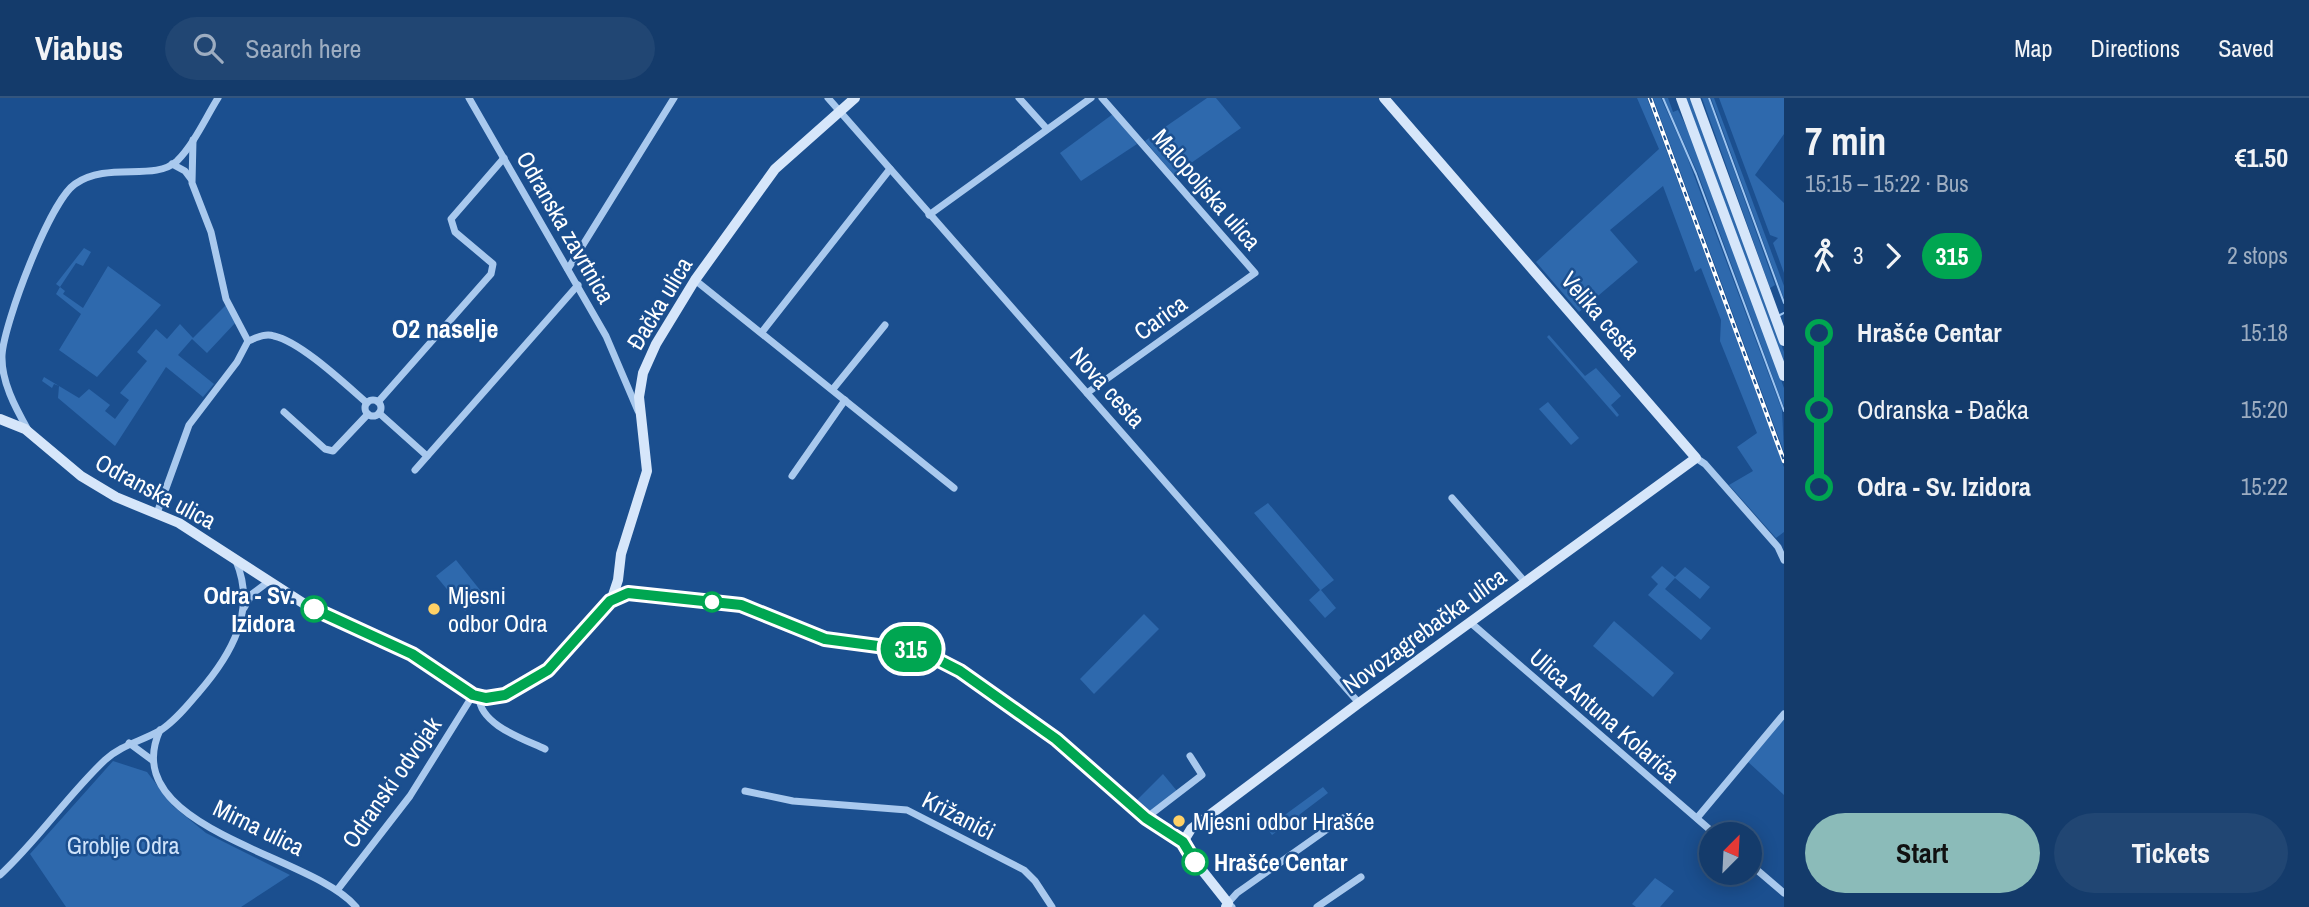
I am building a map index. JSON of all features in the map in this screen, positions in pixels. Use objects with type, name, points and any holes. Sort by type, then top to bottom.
[{"type":"street","points":[[29,433],[12,402],[3,366],[3,349],[33,258],[58,201],[74,185],[95,173],[150,171],[172,164],[193,140],[218,98]]},
{"type":"street","name":"Odranska zavrtnica","points":[[470,98],[606,336],[639,416]]},
{"type":"street","points":[[568,269],[674,98]]},
{"type":"street","name":"Nova cesta","points":[[828,98],[1359,703]]},
{"type":"street","name":"Đačka ulica","points":[[610,601],[618,580],[621,554],[647,471],[639,416],[642,377],[656,344],[695,280],[775,169],[855,98]]},
{"type":"street","points":[[1019,98],[1047,130]]},
{"type":"street","points":[[929,215],[1091,98]]},
{"type":"street","name":"Malopoljska ulica","points":[[1102,98],[1255,273]]},
{"type":"street","name":"Velika cesta","points":[[1384,98],[1696,458],[1706,464],[1778,547],[1784,560]]},
{"type":"street","points":[[1681,98],[1784,376]]},
{"type":"street","points":[[1695,98],[1784,341]]},
{"type":"street","points":[[191,180],[193,140]]},
{"type":"street","points":[[247,341],[273,335],[316,362],[367,402],[378,402],[491,274],[493,264],[455,232],[451,219],[503,158]]},
{"type":"street","points":[[172,164],[186,171],[191,180],[211,232],[226,299],[247,341]]},
{"type":"street","points":[[762,332],[890,169]]},
{"type":"street","name":"Carica","points":[[1087,393],[1255,273]]},
{"type":"street","points":[[695,280],[954,488]]},
{"type":"street","points":[[415,470],[578,285]]},
{"type":"street","points":[[833,389],[885,325]]},
{"type":"street","points":[[157,513],[189,425],[237,362],[247,341]]},
{"type":"street","points":[[625,381],[632,383],[642,377]]},
{"type":"street","points":[[792,475],[845,400]]},
{"type":"street","points":[[0,418],[10,410],[12,402]]},
{"type":"street","points":[[367,402],[368,414]]},
{"type":"street","points":[[378,402],[381,406],[379,413]]},
{"type":"street","points":[[284,412],[325,449],[333,451],[368,414],[379,413],[427,456]]},
{"type":"street","name":"Odranska ulica","points":[[0,418],[29,433],[104,490],[157,513],[200,536],[268,582],[319,612],[425,661],[476,696],[482,709],[494,721],[545,749]]},
{"type":"street","name":"Novozagrebačka ulica","points":[[1183,842],[1191,830],[1359,703],[1696,458]]},
{"type":"street","points":[[1452,498],[1526,583]]},
{"type":"street","points":[[0,875],[24,853],[102,763],[129,743],[160,730],[224,663],[237,636],[242,612],[242,578],[236,561]]},
{"type":"street","points":[[618,580],[633,592]]},
{"type":"street","points":[[242,612],[252,594],[268,582]]},
{"type":"street","points":[[476,696],[505,695],[548,670],[610,601],[633,592],[741,605],[825,639],[900,647],[935,657],[960,671],[1056,739],[1146,818],[1183,842],[1189,855],[1228,906],[1237,894],[1343,818]]},
{"type":"street","name":"Ulica Antuna Kolarića","points":[[1471,623],[1701,822]]},
{"type":"street","name":"Odranski odvojak","points":[[338,889],[410,796],[476,696]]},
{"type":"street","points":[[1697,818],[1784,714]]},
{"type":"street","points":[[129,743],[152,760],[160,730]]},
{"type":"street","points":[[1146,818],[1202,775],[1190,756]]},
{"type":"street","name":"Mirna ulica","points":[[152,760],[154,769],[171,796],[206,826],[338,889],[356,907]]},
{"type":"street","name":"Križanići","points":[[745,791],[793,801],[907,810],[1024,870],[1035,881],[1052,907]]},
{"type":"street","points":[[1762,874],[1784,893]]},
{"type":"street","points":[[1317,907],[1361,877]]},
{"type":"green space","points":[[1207,98],[1216,98],[1241,128],[1174,175],[1145,141]]},
{"type":"green space","points":[[1637,98],[1647,98],[1784,467],[1784,532],[1776,538],[1729,485],[1753,471],[1737,447],[1757,433],[1720,341],[1721,320],[1701,268],[1695,272],[1663,186],[1610,230],[1638,262],[1579,312],[1536,262],[1659,149]]},
{"type":"green space","points":[[1653,98],[1661,98],[1686,154],[1782,410],[1784,452]]},
{"type":"green space","points":[[1664,98],[1668,98],[1673,112],[1678,110],[1689,132],[1784,388],[1784,407],[1698,174]]},
{"type":"green space","points":[[1686,98],[1690,98],[1784,352],[1784,364]]},
{"type":"green space","points":[[1702,98],[1708,98],[1775,285],[1770,288]]},
{"type":"green space","points":[[1711,98],[1714,98],[1784,286],[1784,299]]},
{"type":"green space","points":[[1719,98],[1784,98],[1784,134],[1755,175],[1784,203],[1784,273],[1773,243],[1778,238],[1770,235]]},
{"type":"green space","points":[[1113,114],[1137,144],[1081,181],[1060,153]]},
{"type":"green space","points":[[84,248],[91,252],[83,266],[76,263],[60,287],[56,284]]},
{"type":"green space","points":[[108,266],[161,305],[97,377],[59,350],[81,314],[56,294],[60,287],[65,291],[63,294],[83,308]]},
{"type":"green space","points":[[227,304],[236,322],[207,353],[192,339],[178,355],[214,384],[203,397],[166,367],[115,446],[58,398],[59,386],[79,398],[89,389],[110,405],[105,411],[115,419],[129,400],[120,393],[147,361],[137,352],[156,329],[167,339],[180,324],[193,338]]},
{"type":"green space","points":[[1549,335],[1585,376],[1596,368],[1621,396],[1611,405],[1619,415],[1617,417],[1547,337]]},
{"type":"green space","points":[[44,377],[59,386],[54,384],[52,388],[42,381]]},
{"type":"green space","points":[[1548,402],[1579,438],[1571,445],[1539,409]]},
{"type":"green space","points":[[1268,503],[1334,580],[1321,590],[1336,608],[1325,618],[1309,600],[1320,590],[1254,513]]},
{"type":"green space","points":[[456,560],[484,595],[465,611],[436,576]]},
{"type":"green space","points":[[1662,566],[1675,577],[1685,567],[1710,587],[1700,599],[1675,578],[1665,589],[1711,628],[1701,640],[1648,595],[1658,584],[1651,577]]},
{"type":"green space","points":[[1144,614],[1159,629],[1094,694],[1080,679]]},
{"type":"green space","points":[[1614,621],[1674,673],[1653,697],[1593,646]]},
{"type":"green space","points":[[1784,717],[1784,795],[1747,761]]},
{"type":"green space","name":"Groblje Odra","points":[[113,761],[147,772],[173,806],[206,833],[290,875],[241,907],[66,907],[30,854]]},
{"type":"green space","points":[[1163,774],[1177,791],[1151,812],[1134,803]]},
{"type":"green space","points":[[1323,787],[1328,793],[1299,815],[1305,823],[1294,830],[1288,823],[1272,835],[1267,828]]},
{"type":"green space","points":[[1655,878],[1674,891],[1660,907],[1636,907],[1632,904]]},
{"type":"waterway","points":[[1663,98],[1696,174],[1784,411]]},
{"type":"waterway","points":[[1709,98],[1784,303]]},
{"type":"waterway","points":[[1780,315],[1784,313]]},
{"type":"railway","points":[[1650,98],[1784,461]]},
{"type":"bus line","name":"315","points":[[314,609],[412,654],[473,695],[486,698],[505,695],[548,670],[568,651],[610,601],[633,592],[741,605],[825,639],[923,652],[960,671],[1056,739],[1146,818],[1183,842],[1195,862]]},
{"type":"place","name":"Odra - Sv. Izidora","points":[[314,609]]},
{"type":"place","name":"Mjesni odbor Odra","points":[[434,609]]},
{"type":"place","name":"Mjesni odbor Hrašće","points":[[1179,821]]},
{"type":"place","name":"Hrašće Centar","points":[[1195,862]]},
{"type":"district","name":"O2 naselje","points":[[445,328]]}]
